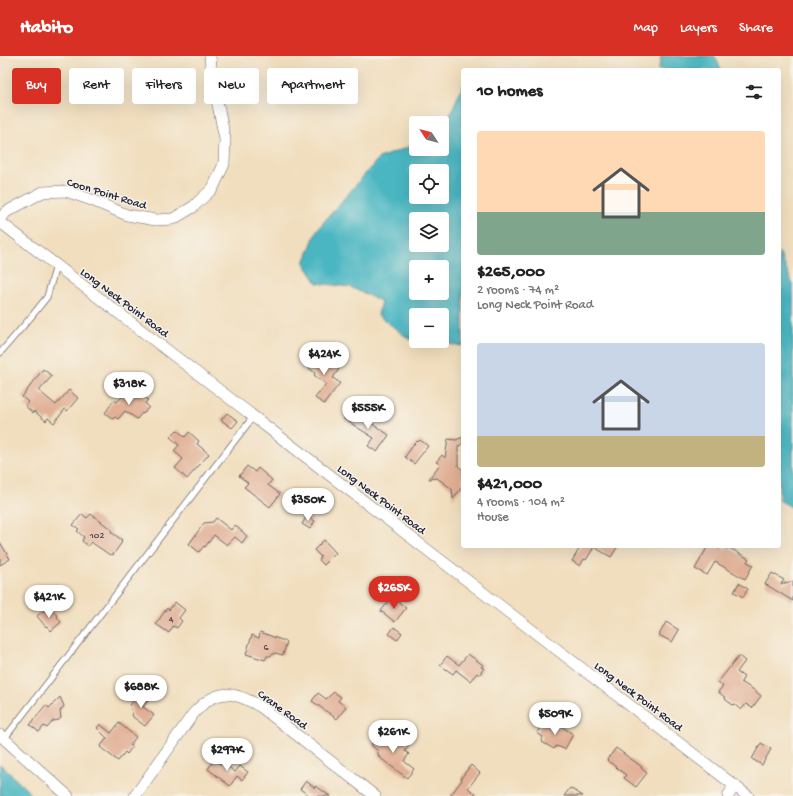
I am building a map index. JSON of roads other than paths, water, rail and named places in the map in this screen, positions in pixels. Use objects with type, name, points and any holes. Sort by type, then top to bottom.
[{"type":"street","name":"Coon Point Road","points":[[0,221],[6,212],[43,192],[66,191],[89,198],[127,215],[156,220],[173,219],[193,208],[213,188],[224,164],[225,140],[212,76],[210,56]]},
{"type":"street","name":"Long Neck Point Road","points":[[0,221],[56,266],[188,365],[253,417],[748,796]]},
{"type":"street","name":"Crane Road","points":[[135,796],[193,714],[201,705],[214,696],[222,694],[235,694],[261,707],[375,796]]},
{"type":"street","points":[[2,737],[68,796]]},
{"type":"street","points":[[728,796],[735,785]]},
{"type":"lane","points":[[0,353],[47,296],[56,266]]},
{"type":"lane","points":[[2,737],[253,417]]},
{"type":"water","points":[[660,56],[715,56],[720,68],[659,68],[661,60]]},
{"type":"water","points":[[461,90],[461,346],[449,344],[449,308],[409,308],[409,339],[378,315],[381,301],[350,287],[317,283],[304,263],[317,230],[379,158],[409,147],[409,156],[449,156],[449,117]]},
{"type":"water","points":[[781,257],[793,285],[793,508],[781,501]]},
{"type":"water","points":[[0,764],[33,796],[0,796]]}]
